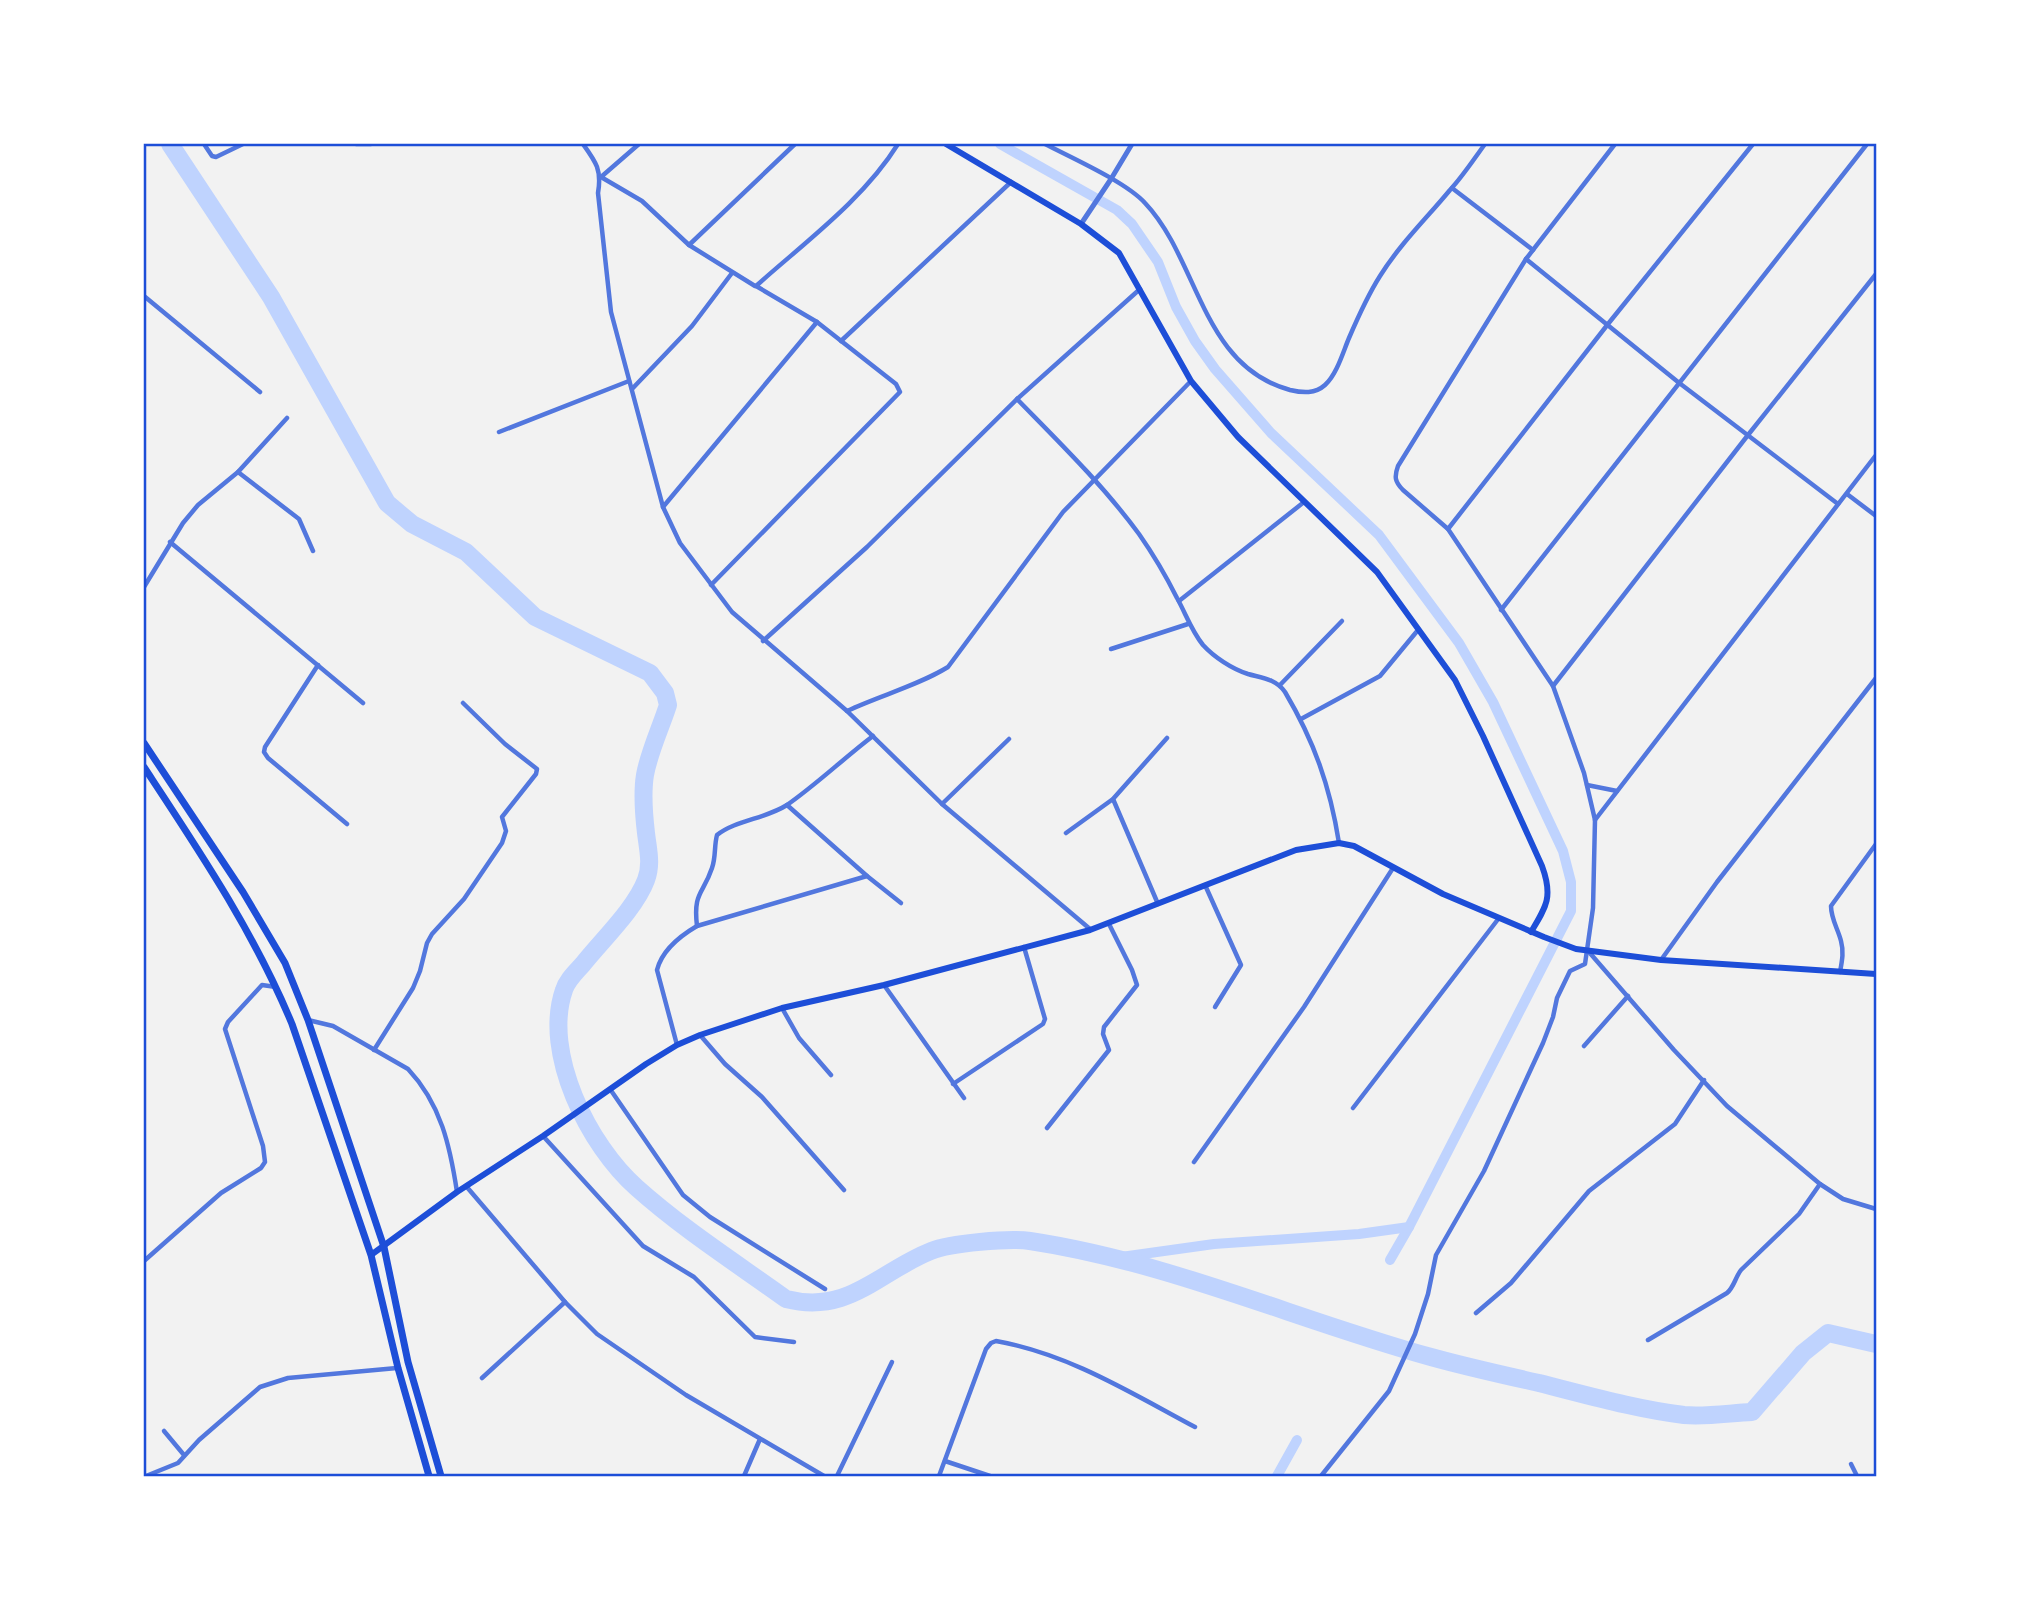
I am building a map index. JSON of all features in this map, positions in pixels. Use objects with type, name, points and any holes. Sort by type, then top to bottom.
[{"type":"main road","points":[[946,144],[1081,224],[1119,253],[1191,382],[1238,437],[1377,572],[1455,680],[1542,866],[1548,886],[1548,898],[1544,911],[1531,932]]},
{"type":"main road","points":[[144,743],[243,892],[285,963],[308,1020],[384,1247],[408,1362],[441,1476]]},
{"type":"main road","points":[[144,767],[231,903],[277,987],[292,1024],[371,1255],[398,1368],[429,1476]]},
{"type":"main road","points":[[371,1255],[457,1192],[610,1088],[677,1045],[700,1035],[782,1008],[884,985],[1090,930],[1280,855],[1312,846],[1339,843],[1354,846],[1443,894],[1576,949],[1661,960],[1877,974]]},
{"type":"street","points":[[204,144],[212,156],[216,157],[243,144]]},
{"type":"street","points":[[356,144],[372,144]]},
{"type":"street","points":[[583,144],[595,160],[601,177],[598,193],[611,312],[663,507],[680,543],[732,612],[847,711],[942,804],[1090,930]]},
{"type":"street","points":[[601,177],[639,144]]},
{"type":"street","points":[[689,245],[795,144]]},
{"type":"street","points":[[756,286],[846,206],[886,163],[898,144]]},
{"type":"street","points":[[1045,144],[1145,202],[1170,237],[1211,323],[1231,349],[1267,382],[1305,393],[1326,385],[1378,278],[1402,243],[1452,188],[1485,144]]},
{"type":"street","points":[[1081,224],[1132,144]]},
{"type":"street","points":[[1321,1476],[1389,1391],[1415,1334],[1429,1294],[1439,1248],[1484,1171],[1543,1043],[1553,1017],[1556,998],[1565,980],[1570,971],[1585,964],[1588,951],[1593,908],[1595,820],[1587,785],[1553,686],[1448,528],[1403,491],[1394,475],[1526,259],[1615,144]]},
{"type":"street","points":[[1448,528],[1753,144]]},
{"type":"street","points":[[1501,610],[1867,144]]},
{"type":"street","points":[[601,177],[642,201],[689,245],[817,322],[896,384],[900,392],[711,584]]},
{"type":"street","points":[[841,341],[1011,182]]},
{"type":"street","points":[[1452,188],[1533,250]]},
{"type":"street","points":[[1526,259],[1678,382],[1838,504]]},
{"type":"street","points":[[632,390],[692,326],[732,273]]},
{"type":"street","points":[[1553,686],[1877,274]]},
{"type":"street","points":[[763,640],[867,547],[1017,399],[1140,288]]},
{"type":"street","points":[[144,296],[260,392]]},
{"type":"street","points":[[663,507],[817,322]]},
{"type":"street","points":[[499,432],[629,381]]},
{"type":"street","points":[[847,711],[905,686],[925,681],[948,667],[1063,512],[1191,382]]},
{"type":"street","points":[[1017,399],[1094,478],[1138,534],[1179,601],[1188,624],[1204,646],[1245,673],[1280,685],[1313,744],[1333,805],[1339,843]]},
{"type":"street","points":[[144,587],[170,542],[198,505],[238,472],[287,418]]},
{"type":"street","points":[[1595,820],[1877,455]]},
{"type":"street","points":[[238,472],[299,519],[313,551]]},
{"type":"street","points":[[1847,494],[1877,516]]},
{"type":"street","points":[[1179,601],[1305,501]]},
{"type":"street","points":[[170,542],[363,703]]},
{"type":"street","points":[[1280,685],[1342,621]]},
{"type":"street","points":[[1111,649],[1188,624]]},
{"type":"street","points":[[1301,719],[1380,676],[1418,630]]},
{"type":"street","points":[[318,665],[264,752],[347,824]]},
{"type":"street","points":[[1661,960],[1717,882],[1877,678]]},
{"type":"street","points":[[374,1050],[412,988],[432,934],[464,899],[502,843],[506,831],[502,817],[536,774],[535,767],[505,744],[463,703]]},
{"type":"street","points":[[697,926],[695,909],[699,892],[711,870],[716,835],[787,805],[873,736]]},
{"type":"street","points":[[1066,833],[1113,799],[1167,738]]},
{"type":"street","points":[[942,804],[1009,739]]},
{"type":"street","points":[[1587,785],[1617,791]]},
{"type":"street","points":[[1113,799],[1158,904]]},
{"type":"street","points":[[787,805],[901,903]]},
{"type":"street","points":[[1840,972],[1842,943],[1831,906],[1877,844]]},
{"type":"street","points":[[1194,1162],[1304,1007],[1393,868]]},
{"type":"street","points":[[677,1045],[657,970],[667,950],[685,933],[697,926],[867,876]]},
{"type":"street","points":[[1205,885],[1241,965],[1215,1007]]},
{"type":"street","points":[[1353,1108],[1500,917]]},
{"type":"street","points":[[1047,1128],[1109,1050],[1103,1034],[1104,1027],[1137,985],[1109,924]]},
{"type":"street","points":[[953,1084],[1043,1024],[1045,1019],[1024,947]]},
{"type":"street","points":[[1588,951],[1674,1051],[1727,1106],[1820,1184],[1843,1199],[1877,1209]]},
{"type":"street","points":[[144,1261],[221,1193],[261,1168],[265,1162],[263,1146],[225,1028],[262,985],[277,987]]},
{"type":"street","points":[[884,985],[964,1098]]},
{"type":"street","points":[[1584,1046],[1628,996]]},
{"type":"street","points":[[782,1008],[799,1038],[831,1074]]},
{"type":"street","points":[[308,1020],[333,1026],[408,1069],[431,1099],[450,1147],[457,1192]]},
{"type":"street","points":[[700,1035],[725,1064],[762,1097],[844,1190]]},
{"type":"street","points":[[1476,1313],[1511,1283],[1589,1191],[1675,1124],[1704,1080]]},
{"type":"street","points":[[610,1088],[683,1195],[710,1217],[825,1289]]},
{"type":"street","points":[[543,1136],[643,1246],[694,1278],[755,1336],[794,1342]]},
{"type":"street","points":[[1648,1340],[1727,1293],[1745,1265],[1799,1214],[1820,1184]]},
{"type":"street","points":[[466,1186],[565,1302],[597,1334],[686,1395],[824,1476]]},
{"type":"street","points":[[482,1378],[565,1302]]},
{"type":"street","points":[[939,1476],[986,1349],[996,1341],[1080,1366],[1195,1427]]},
{"type":"street","points":[[837,1476],[892,1362]]},
{"type":"street","points":[[146,1476],[178,1464],[184,1455],[260,1387],[289,1378],[398,1368]]},
{"type":"street","points":[[164,1431],[184,1455]]},
{"type":"street","points":[[744,1476],[760,1439]]},
{"type":"street","points":[[945,1461],[990,1476]]},
{"type":"street","points":[[1851,1464],[1857,1476]]},
{"type":"waterway","points":[[170,144],[271,297],[387,503],[412,524],[466,552],[535,617],[650,673],[665,693],[668,705],[649,757],[644,782],[648,874],[641,891],[626,913],[565,986],[559,1015],[559,1042],[574,1097],[587,1124],[619,1170],[673,1218],[786,1299],[808,1302],[828,1301],[846,1296],[940,1248],[980,1242],[1030,1241],[1082,1250],[1183,1277],[1444,1361],[1629,1405],[1692,1415],[1752,1412],[1803,1353],[1828,1333],[1876,1344]]},
{"type":"waterway","points":[[1000,144],[1117,210],[1132,224],[1158,262],[1176,307],[1215,369],[1271,433],[1379,535],[1459,643],[1493,702],[1563,851],[1571,882],[1571,911],[1390,1260]]},
{"type":"waterway","points":[[1114,1258],[1214,1244],[1359,1234],[1409,1227]]},
{"type":"waterway","points":[[1277,1476],[1297,1440]]}]
